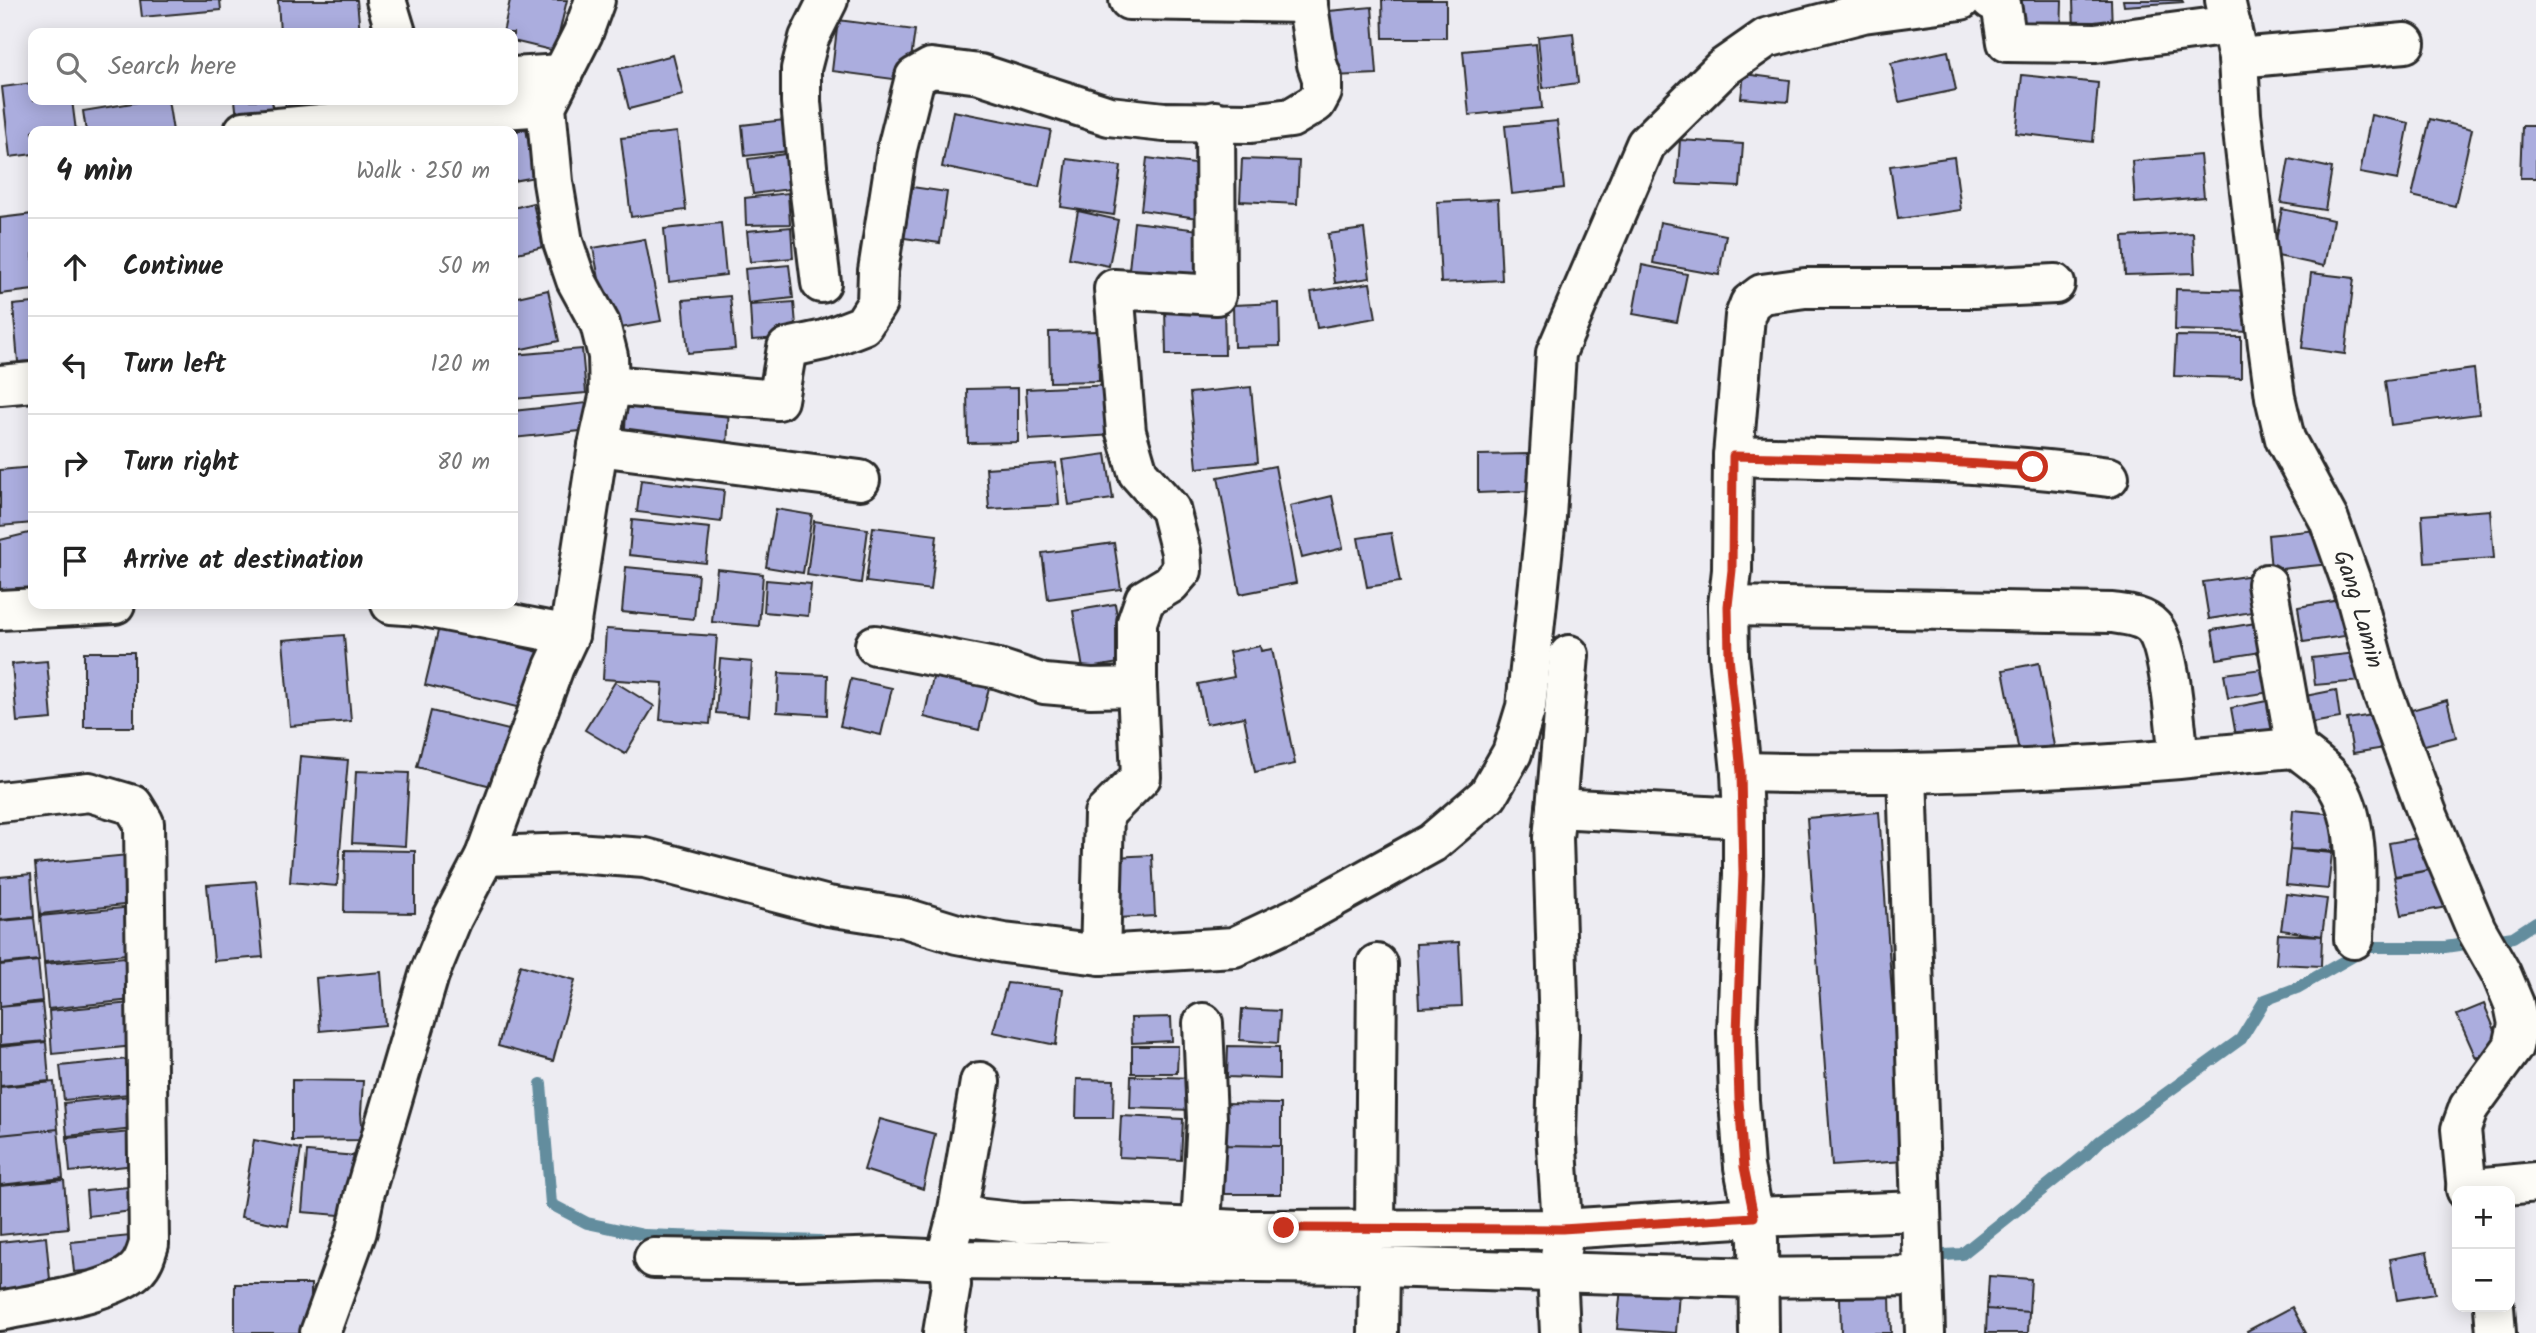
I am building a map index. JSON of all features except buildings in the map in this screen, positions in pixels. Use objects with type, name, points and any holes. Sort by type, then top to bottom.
[{"type":"street","points":[[386,0],[394,28]]},
{"type":"street","points":[[320,1333],[357,1231],[365,1192],[429,975],[452,919],[485,856],[554,667],[569,635],[609,385],[608,356],[600,324],[576,280],[563,242],[554,183],[554,90],[583,33],[595,0]]},
{"type":"street","points":[[821,283],[808,177],[801,69],[809,38],[828,0]]},
{"type":"street","points":[[609,385],[778,400],[787,348],[824,340],[863,325],[877,303],[878,271],[897,149],[915,77],[931,68],[980,74],[1109,116],[1164,122],[1251,123],[1291,118],[1316,103],[1322,92],[1322,78],[1317,64],[1307,1],[1129,0]]},
{"type":"street","points":[[485,856],[575,853],[645,858],[828,906],[905,918],[957,934],[1100,955],[1234,947],[1304,914],[1432,843],[1488,795],[1512,753],[1526,708],[1546,517],[1556,353],[1646,144],[1723,68],[1766,38],[1863,13],[1961,0]]},
{"type":"street","points":[[1991,0],[2000,4],[2007,42],[2095,44],[2231,27],[2405,43]]},
{"type":"street","name":"Gang Lamin","points":[[2231,27],[2268,345],[2275,397],[2285,439],[2329,520],[2354,590],[2380,685],[2427,813],[2476,929],[2501,972],[2514,1004],[2518,1024],[2513,1047],[2469,1107],[2461,1129],[2466,1186]]},
{"type":"street","points":[[518,79],[554,90]]},
{"type":"street","points":[[518,97],[554,90]]},
{"type":"street","points":[[298,126],[418,115],[472,105]]},
{"type":"street","points":[[1100,955],[1104,814],[1141,777],[1137,622],[1145,599],[1170,584],[1182,570],[1181,552],[1170,509],[1138,473],[1126,432],[1114,289],[1216,295],[1214,121]]},
{"type":"street","points":[[1759,1333],[1757,1250],[1744,1167],[1739,1100],[1737,1033],[1743,818],[1729,656],[1728,606],[1732,570],[1733,456],[1745,316],[1750,303],[1762,294],[1805,288],[1974,288],[2055,284]]},
{"type":"street","points":[[0,385],[28,382]]},
{"type":"street","points":[[598,446],[860,480]]},
{"type":"street","points":[[1733,456],[1910,460],[2033,467],[2109,477]]},
{"type":"street","points":[[2267,583],[2296,748],[2333,779],[2345,803],[2353,841],[2356,877],[2354,939]]},
{"type":"street","points":[[1728,606],[2112,613],[2134,617],[2151,624],[2163,645],[2179,758]]},
{"type":"street","points":[[0,610],[28,609]]},
{"type":"street","points":[[435,609],[569,635]]},
{"type":"street","points":[[875,645],[999,669],[1044,684],[1091,688],[1137,687]]},
{"type":"street","points":[[1560,1333],[1556,1134],[1559,1033],[1553,838],[1569,656]]},
{"type":"street","points":[[1741,772],[1907,773],[2179,758],[2296,748]]},
{"type":"street","points":[[1907,773],[1925,1333]]},
{"type":"street","points":[[0,802],[89,792],[133,805],[144,823],[149,1244],[143,1262],[122,1281],[97,1290],[0,1311]]},
{"type":"street","points":[[1556,808],[1743,818]]},
{"type":"street","points":[[1377,964],[1378,1333]]},
{"type":"street","points":[[1201,1226],[1207,1119],[1203,1023]]},
{"type":"street","points":[[943,1333],[951,1285],[952,1239],[980,1082]]},
{"type":"street","points":[[2501,1186],[2536,1182]]},
{"type":"street","points":[[654,1258],[796,1260],[885,1257],[1022,1223],[1068,1222],[1201,1226],[1241,1230],[1332,1228],[1377,1249],[1757,1250],[1922,1244]]},
{"type":"street","points":[[952,1239],[1365,1264],[1377,1249]]},
{"type":"street","points":[[1560,1251],[1757,1250],[1922,1244]]},
{"type":"street","points":[[2494,1312],[2496,1333]]},
{"type":"waterway","points":[[1926,1256],[1962,1254],[2100,1141],[2241,1039],[2265,1000],[2297,988],[2369,947],[2445,947],[2513,937],[2536,922]]},
{"type":"waterway","points":[[541,1084],[551,1204],[587,1223],[644,1235],[820,1241]]},
{"type":"route","points":[[1284,1228],[1562,1229],[1754,1217],[1744,1167],[1737,1033],[1741,965],[1743,818],[1729,656],[1733,456],[1910,460],[2033,467]]}]
